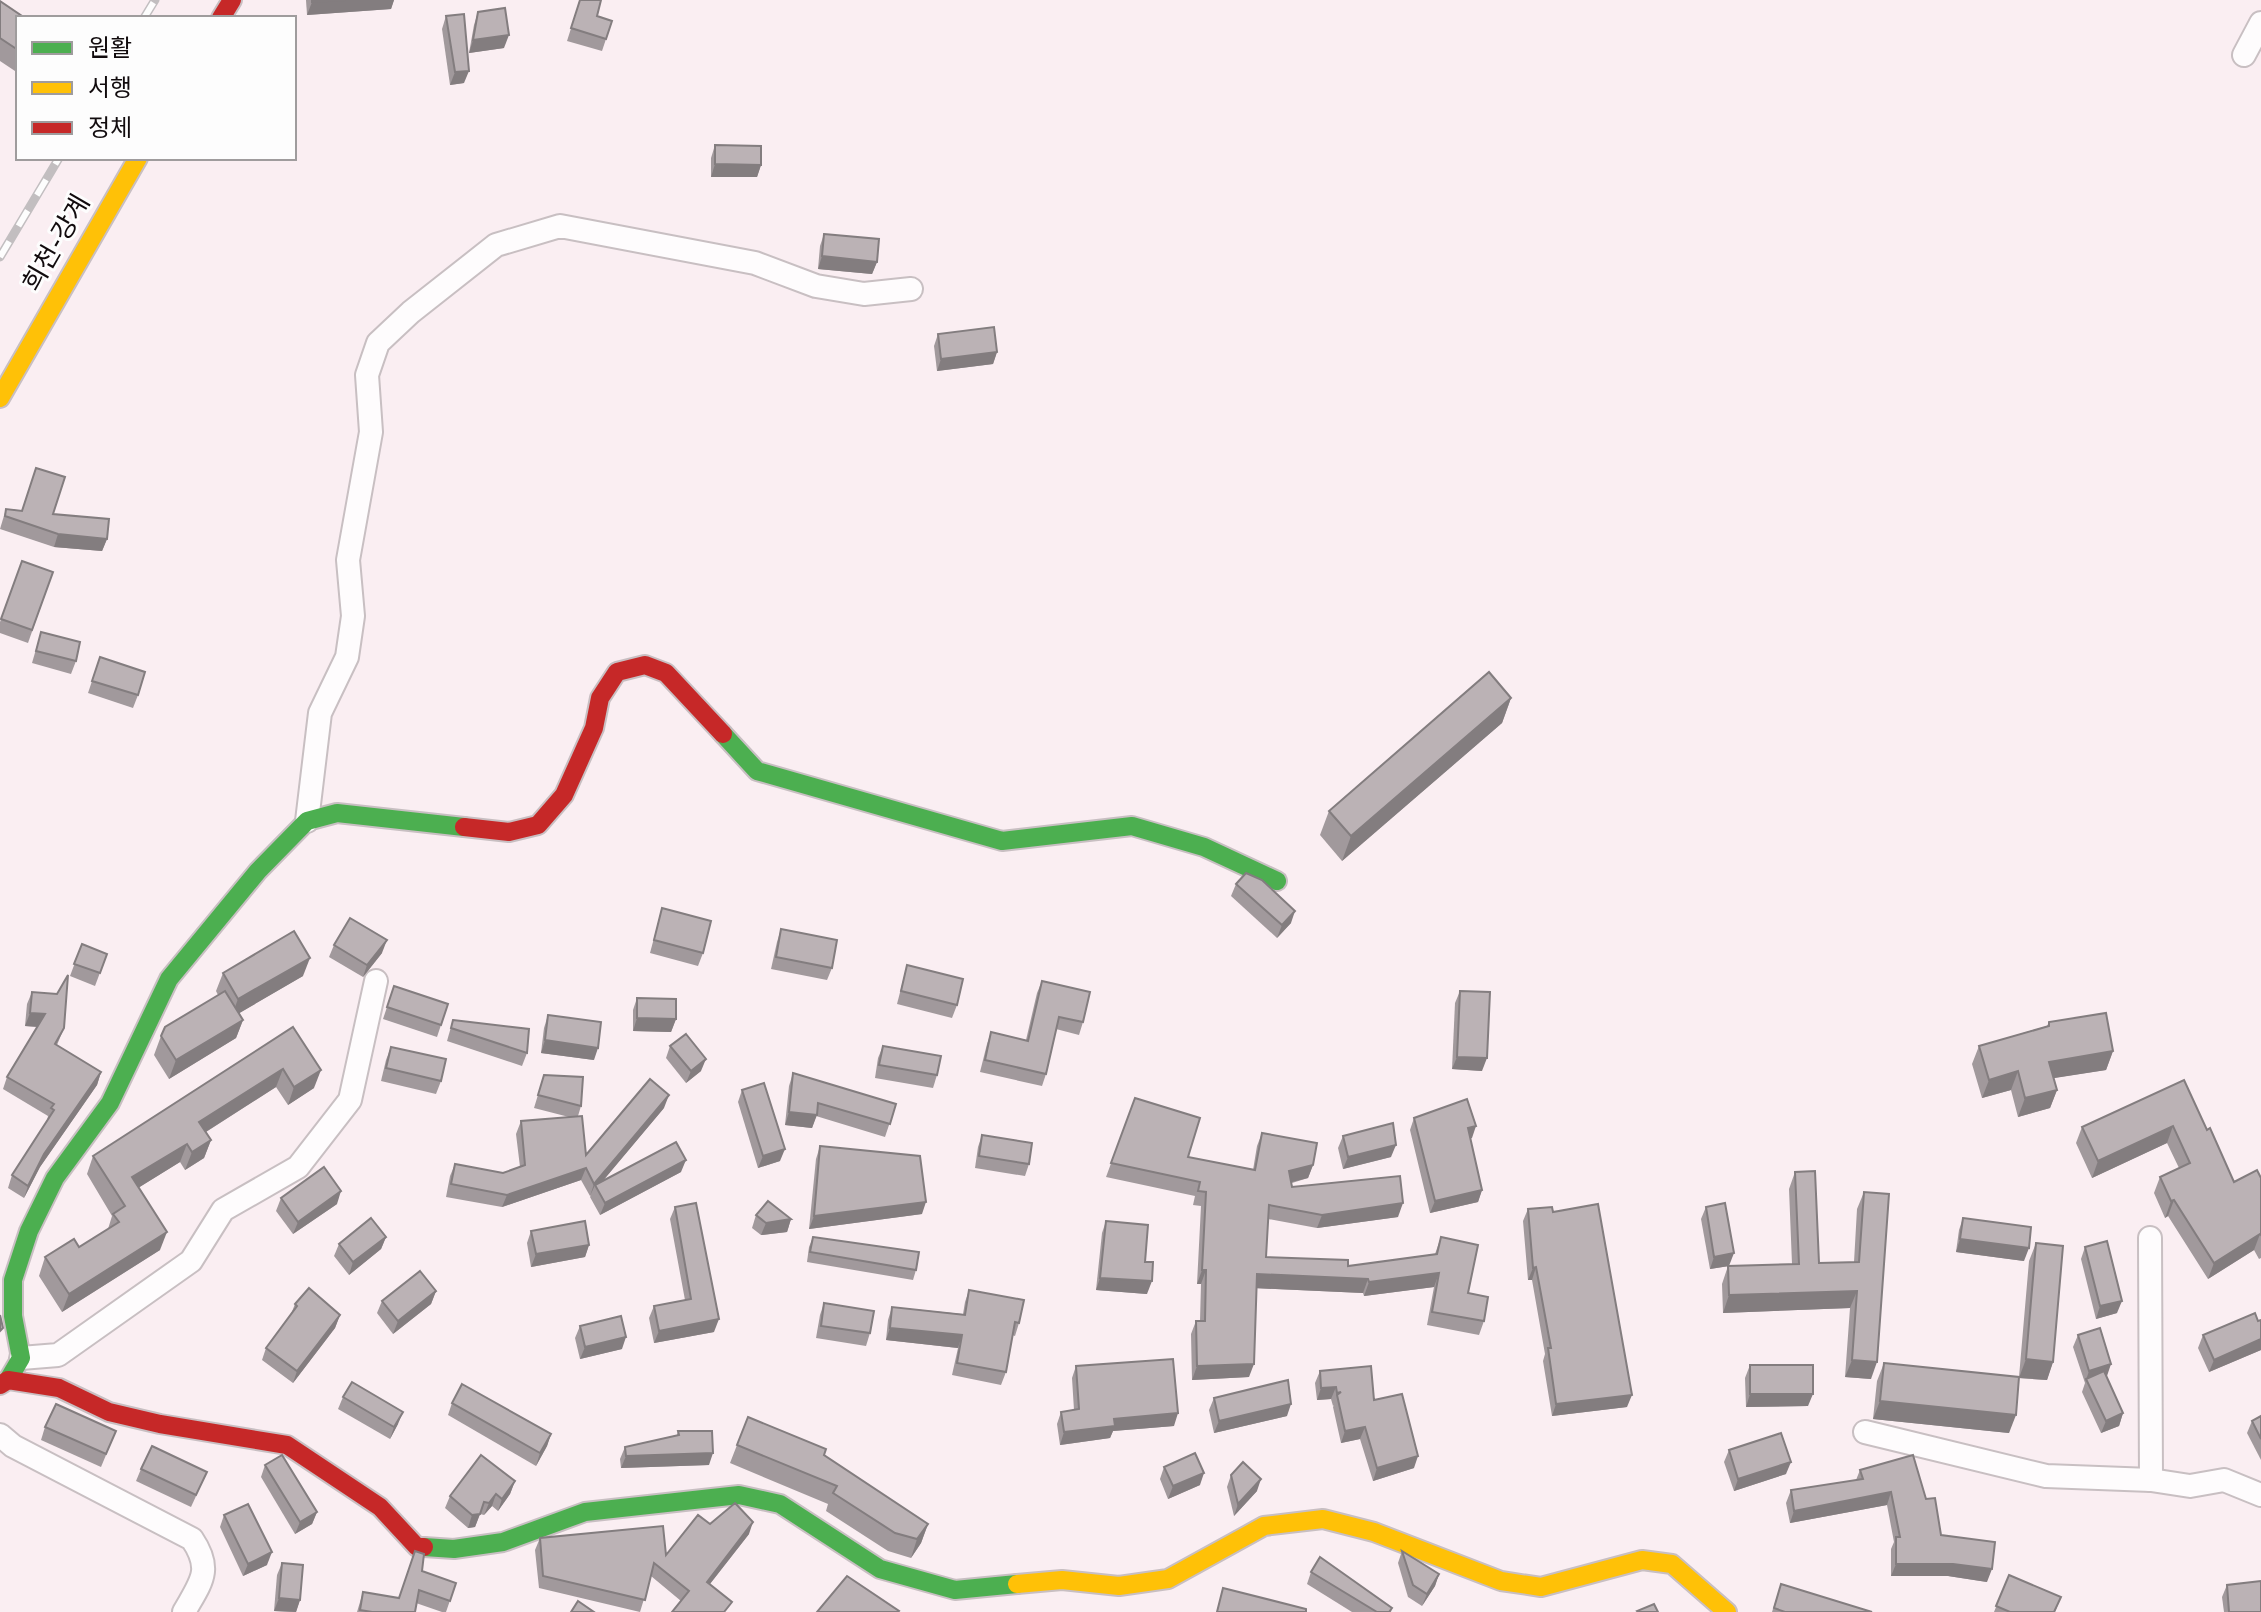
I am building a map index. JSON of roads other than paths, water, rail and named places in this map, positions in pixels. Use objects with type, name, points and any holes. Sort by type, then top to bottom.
[{"type":"street","points":[[2244,55],[2261,23]]},
{"type":"street","name":"희천-강계","points":[[0,398],[137,160]]},
{"type":"street","points":[[307,821],[320,713],[347,657],[353,616],[348,560],[371,432],[367,375],[378,343],[450,278],[496,245],[560,226],[755,263],[816,286],[864,294],[911,289]]},
{"type":"street","points":[[1277,881],[1204,847],[1132,826],[1002,841],[879,803],[791,783],[757,771],[666,673],[645,665],[617,672],[600,698],[594,728],[564,795],[538,825],[509,832],[337,813],[307,821],[258,871],[169,979],[110,1103],[55,1178],[29,1231],[13,1280],[13,1316],[21,1358],[4,1382],[59,1388],[109,1412],[160,1424],[287,1445],[331,1471],[380,1507],[417,1547],[454,1549],[503,1542],[585,1512],[739,1495],[780,1504],[880,1569],[955,1590],[1062,1580],[1119,1586],[1168,1579],[1264,1526],[1323,1519],[1374,1532],[1501,1581],[1541,1587],[1642,1560],[1672,1564],[1727,1612]]},
{"type":"street","points":[[21,1358],[58,1355],[70,1347],[191,1261],[223,1210],[298,1167],[350,1100],[376,981]]},
{"type":"street","points":[[2150,1238],[2151,1480]]},
{"type":"street","points":[[1865,1432],[2046,1476],[2151,1480],[2190,1486],[2224,1480],[2261,1495]]},
{"type":"street","points":[[0,1435],[13,1446],[192,1539],[204,1558],[203,1578],[184,1612]]},
{"type":"railway","points":[[145,16],[155,0]]},
{"type":"railway","points":[[0,257],[58,160]]}]
